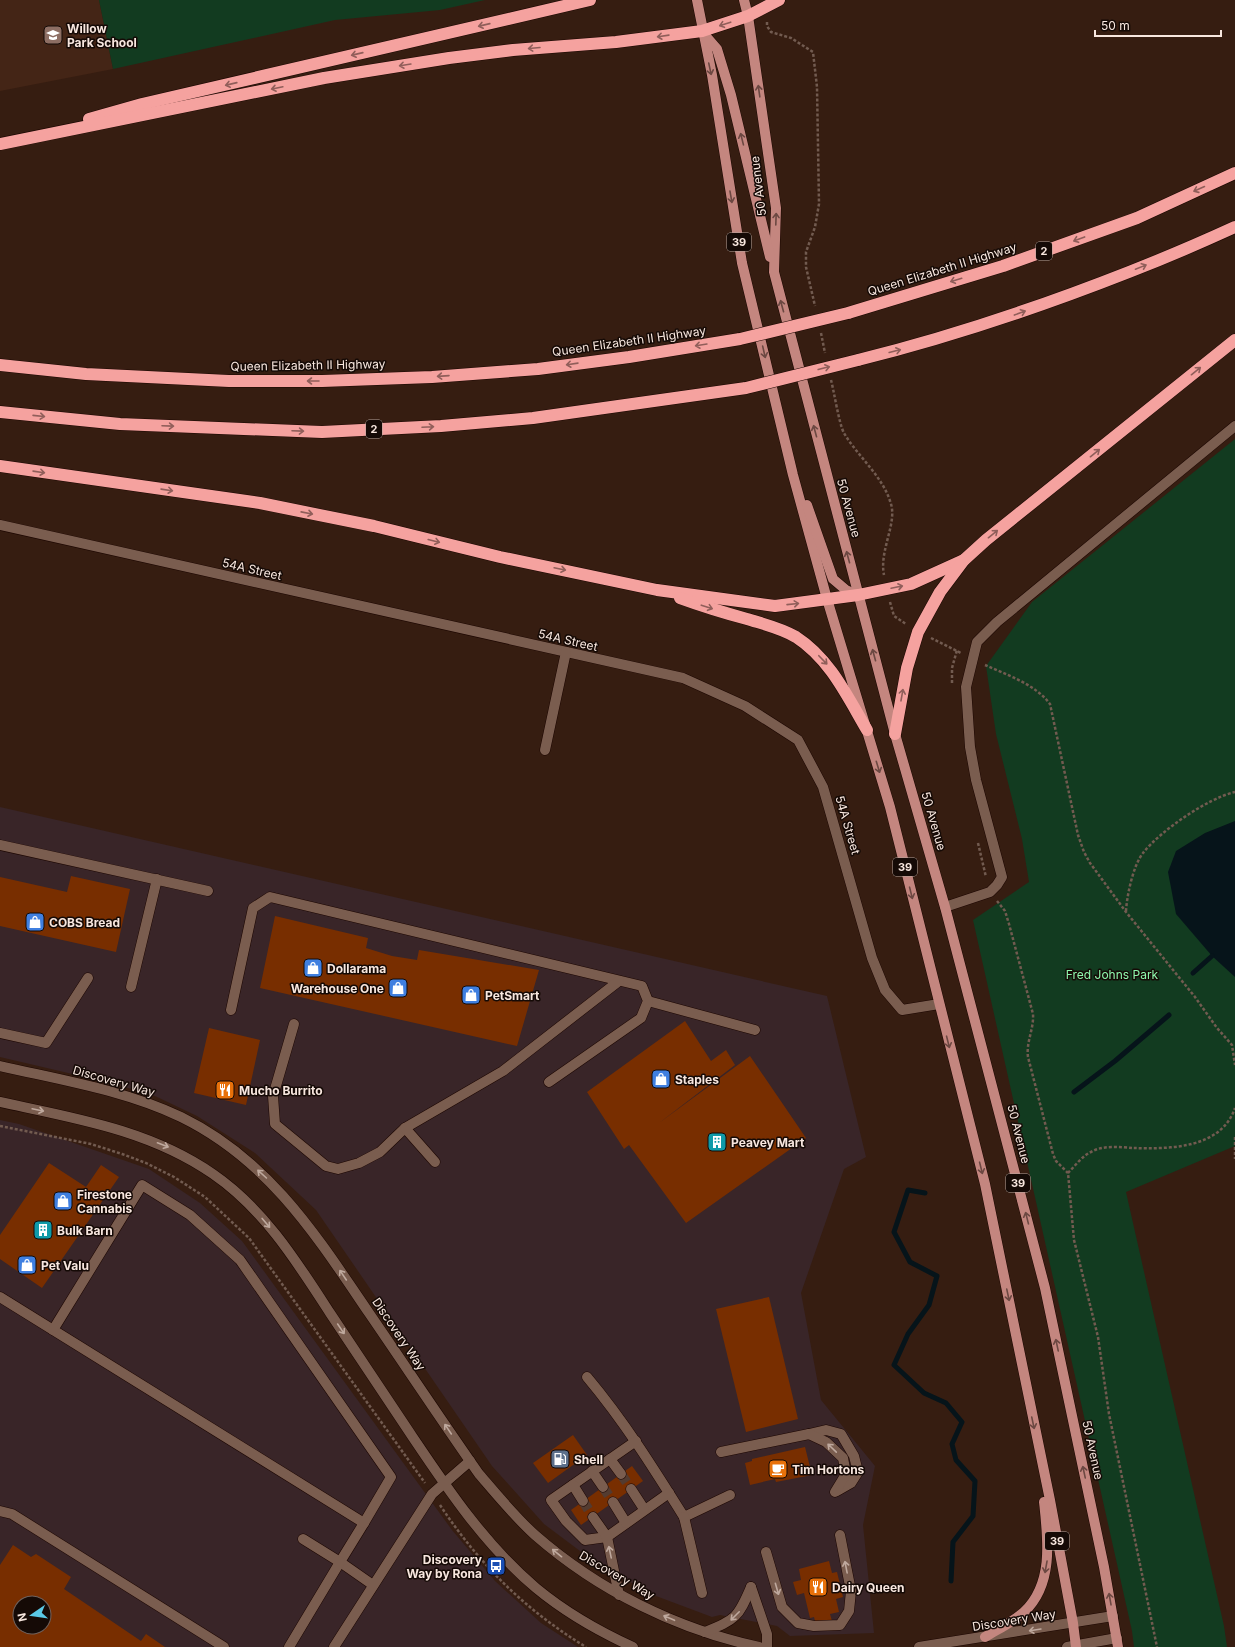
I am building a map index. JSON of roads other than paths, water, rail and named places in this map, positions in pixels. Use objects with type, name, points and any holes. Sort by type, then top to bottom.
[{"type":"highway","points":[[0,144],[142,104],[590,0]]},
{"type":"highway","points":[[0,144],[324,78],[449,58],[513,50],[624,41],[702,31],[748,16],[766,5],[779,0]]},
{"type":"highway","name":"Queen Elizabeth II Highway","points":[[0,365],[86,374],[229,381],[322,381],[432,377],[538,369],[629,357],[740,339],[848,313],[1003,266],[1122,223],[1235,173]]},
{"type":"highway","name":"2","points":[[0,412],[120,424],[322,432],[441,426],[533,418],[746,388],[923,344],[1005,318],[1108,280],[1201,243],[1235,227]]},
{"type":"highway","points":[[895,734],[906,668],[918,632],[940,592],[964,560],[986,540],[1235,340]]},
{"type":"highway","points":[[0,466],[260,503],[374,526],[500,557],[657,590],[775,606],[858,595],[911,584],[964,560]]},
{"type":"highway","points":[[657,590],[706,607],[775,627],[795,636],[826,664],[838,680],[867,730]]},
{"type":"main road","name":"39","points":[[697,0],[712,75],[742,263],[787,450],[802,509],[890,807],[938,1004],[985,1184],[1073,1623],[1073,1646]]},
{"type":"main road","name":"50 Avenue","points":[[744,0],[748,16],[776,208],[774,272],[895,734],[945,907],[1045,1288],[1104,1567],[1117,1642]]},
{"type":"main road","points":[[702,31],[717,49],[731,95],[774,272]]},
{"type":"main road","points":[[787,450],[833,579],[846,590],[858,595]]},
{"type":"main road","points":[[985,1638],[1023,1613],[1036,1599],[1043,1583],[1047,1560],[1047,1529],[1041,1458]]},
{"type":"street","points":[[945,907],[990,892],[1002,877],[976,780],[970,747],[966,687],[978,642],[997,622],[1235,426]]},
{"type":"street","name":"54A Street","points":[[0,526],[683,678],[745,706],[798,740],[823,787],[872,958],[885,990],[902,1010],[938,1004]]},
{"type":"street","points":[[545,750],[566,652]]},
{"type":"street","points":[[0,845],[208,891]]},
{"type":"street","points":[[131,988],[157,879]]},
{"type":"street","points":[[231,1010],[253,908],[270,897],[642,986],[648,1001],[641,1018],[549,1082]]},
{"type":"street","points":[[0,1033],[46,1043],[88,978]]},
{"type":"street","points":[[294,1024],[273,1096],[275,1124],[326,1166],[338,1169],[358,1163],[380,1152],[405,1128],[502,1071],[619,981]]},
{"type":"street","points":[[648,1001],[755,1030]]},
{"type":"street","name":"Discovery Way","points":[[0,1066],[124,1095],[182,1118],[228,1146],[267,1178],[304,1219],[470,1461],[501,1500],[534,1534],[563,1558],[590,1577],[650,1610],[705,1632],[759,1647]]},
{"type":"street","points":[[0,1102],[101,1124],[142,1138],[174,1150],[197,1163],[231,1187],[264,1220],[295,1260],[444,1484],[497,1550],[537,1588],[581,1620],[632,1647]]},
{"type":"street","points":[[405,1128],[435,1162]]},
{"type":"street","points":[[53,1330],[142,1185],[190,1215],[240,1260],[391,1477],[289,1647]]},
{"type":"street","points":[[0,1297],[364,1523]]},
{"type":"street","points":[[587,1377],[611,1405],[684,1516],[702,1593]]},
{"type":"street","points":[[721,1452],[826,1430],[841,1434],[854,1456],[858,1472],[852,1483],[835,1492],[846,1474],[843,1458],[826,1442],[809,1434]]},
{"type":"street","points":[[636,1441],[551,1500],[566,1521],[585,1540],[607,1537],[669,1492]]},
{"type":"street","points":[[610,1459],[621,1474]]},
{"type":"street","points":[[334,1647],[432,1494],[470,1461]]},
{"type":"street","points":[[592,1471],[603,1487]]},
{"type":"street","points":[[573,1485],[583,1501]]},
{"type":"street","points":[[631,1489],[644,1509]]},
{"type":"street","points":[[684,1516],[730,1495]]},
{"type":"street","points":[[613,1502],[626,1523]]},
{"type":"street","points":[[0,1511],[12,1514],[224,1647]]},
{"type":"street","points":[[593,1517],[607,1537],[619,1594]]},
{"type":"street","points":[[766,1552],[782,1607],[798,1624],[814,1626],[840,1624],[849,1611],[851,1591],[840,1535]]},
{"type":"street","points":[[303,1539],[373,1584]]},
{"type":"street","points":[[705,1632],[728,1622],[738,1614],[751,1587],[767,1634],[767,1647]]},
{"type":"street","name":"Discovery Way","points":[[919,1647],[985,1638],[1113,1616]]},
{"type":"street","points":[[1073,1646],[1117,1642]]},
{"type":"waterway","points":[[1193,973],[1212,956]]},
{"type":"waterway","points":[[1074,1092],[1115,1061],[1169,1015]]},
{"type":"waterway","points":[[925,1193],[908,1190],[894,1232],[910,1262],[937,1276],[929,1305],[908,1334],[894,1365],[924,1393],[946,1403],[962,1422],[952,1444],[956,1460],[975,1481],[973,1516],[953,1542],[951,1581]]},
{"type":"tunnel","points":[[621,1474],[631,1489]]},
{"type":"tunnel","points":[[603,1487],[613,1502]]},
{"type":"tunnel","points":[[583,1501],[593,1517]]},
{"type":"place","name":"Willow Park School","points":[[53,35]]},
{"type":"place","name":"COBS Bread","points":[[35,922]]},
{"type":"place","name":"Dollarama","points":[[313,968]]},
{"type":"place","name":"Warehouse One","points":[[398,988]]},
{"type":"place","name":"PetSmart","points":[[471,995]]},
{"type":"place","name":"Staples","points":[[661,1079]]},
{"type":"place","name":"Mucho Burrito","points":[[225,1090]]},
{"type":"place","name":"Peavey Mart","points":[[717,1142]]},
{"type":"place","name":"Firestone Cannabis","points":[[63,1201]]},
{"type":"place","name":"Bulk Barn","points":[[43,1230]]},
{"type":"place","name":"Pet Valu","points":[[27,1265]]},
{"type":"place","name":"Shell","points":[[560,1459]]},
{"type":"place","name":"Tim Hortons","points":[[778,1469]]},
{"type":"place","name":"Discovery Way by Rona","points":[[496,1566]]},
{"type":"place","name":"Dairy Queen","points":[[818,1587]]},
{"type":"park label","name":"Fred Johns Park","points":[[1112,974]]}]
